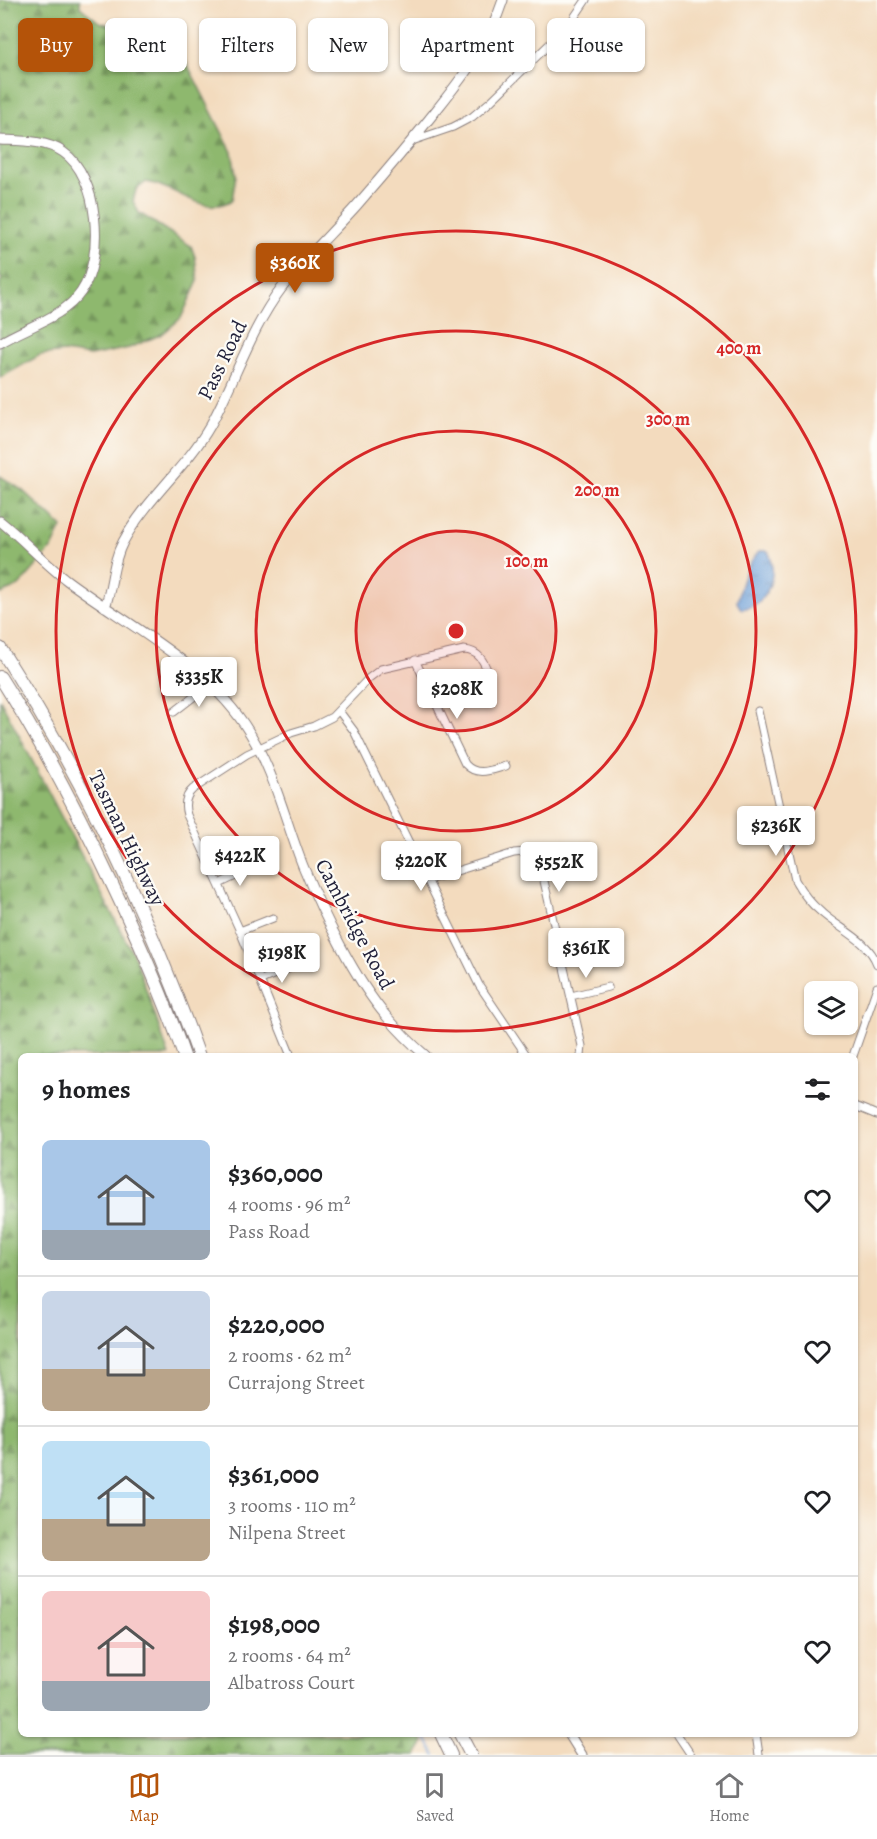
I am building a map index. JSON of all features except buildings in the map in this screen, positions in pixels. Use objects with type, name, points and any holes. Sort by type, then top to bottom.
[{"type":"highway","name":"Tasman Highway","points":[[0,648],[52,733],[124,872],[151,932],[198,1053]]},
{"type":"highway","name":"Tasman Highway","points":[[0,677],[29,722],[80,817],[147,959],[183,1053]]},
{"type":"highway","points":[[442,1737],[450,1753]]},
{"type":"highway","points":[[462,1737],[471,1755]]},
{"type":"main road","name":"Pass Road","points":[[105,607],[111,591],[115,562],[123,543],[139,517],[208,429],[267,310],[306,259],[357,205],[411,141],[480,52],[494,27],[503,0]]},
{"type":"main road","points":[[0,140],[38,142],[60,150],[71,158],[85,177],[90,192],[96,248],[90,276],[74,301],[0,343]]},
{"type":"main road","name":"Cambridge Road","points":[[0,521],[67,581],[187,665],[228,702],[260,749],[286,813],[303,866],[343,947],[372,997],[386,1016],[423,1053]]},
{"type":"main road","points":[[571,1737],[582,1755]]},
{"type":"street","points":[[411,141],[453,127],[472,117],[491,102],[569,25],[586,0]]},
{"type":"street","points":[[290,1053],[240,931],[187,815],[185,801],[193,789],[247,754],[291,733],[322,722],[339,711],[374,673],[387,667],[459,650],[469,650],[474,651],[482,659],[489,675]]},
{"type":"street","points":[[416,660],[422,678],[465,764],[478,772],[506,766]]},
{"type":"street","points":[[174,712],[208,684]]},
{"type":"street","points":[[339,711],[354,731],[479,985],[525,1053]]},
{"type":"street","points":[[758,711],[795,880],[803,894],[815,907],[866,947],[877,964]]},
{"type":"street","points":[[428,880],[514,853],[526,853],[533,857],[541,868],[582,1046],[581,1053]]},
{"type":"street","points":[[219,884],[252,868]]},
{"type":"street","points":[[240,931],[273,918]]},
{"type":"street","points":[[261,980],[294,966]]},
{"type":"street","points":[[571,996],[608,987]]},
{"type":"street","points":[[854,1053],[877,987]]},
{"type":"street","points":[[858,1107],[877,1115]]},
{"type":"street","points":[[678,1737],[691,1755]]},
{"type":"street","points":[[756,1737],[759,1755]]},
{"type":"green space","points":[[0,0],[80,0],[80,7],[99,22],[105,24],[105,72],[187,72],[187,64],[232,152],[236,175],[232,200],[221,205],[200,203],[157,184],[146,182],[136,190],[133,201],[139,213],[191,246],[198,281],[181,318],[162,334],[129,348],[90,356],[64,352],[40,355],[0,378],[0,283],[2,279],[0,276]]},
{"type":"green space","points":[[0,476],[22,490],[62,527],[52,548],[19,586],[1,594]]},
{"type":"green space","points":[[0,699],[136,960],[168,1053],[18,1053],[18,1737],[422,1737],[424,1742],[416,1755],[0,1755]]},
{"type":"water","points":[[760,551],[768,551],[771,560],[769,588],[758,602],[741,609],[737,602],[742,581],[747,568]]},
{"type":"waterway","points":[[426,1737],[435,1755]]}]
